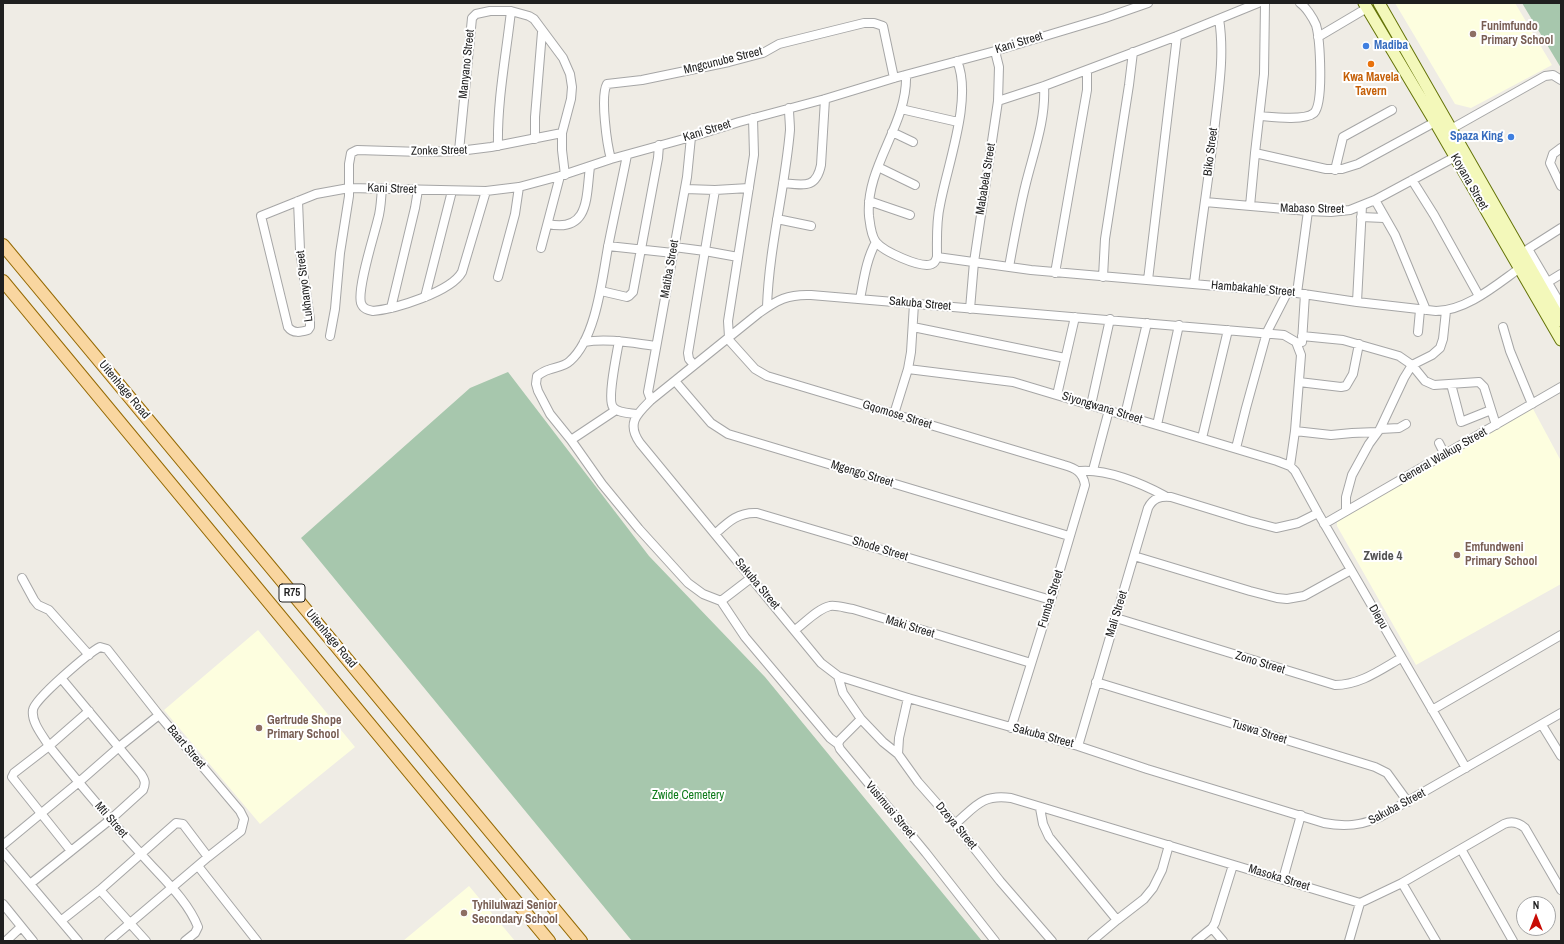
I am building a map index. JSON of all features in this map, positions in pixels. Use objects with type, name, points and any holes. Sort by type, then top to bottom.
[{"type":"main road","name":"Koyana Street","points":[[1379,3],[1561,321]]},
{"type":"main road","name":"Koyana Street","points":[[1365,6],[1435,122],[1561,340]]},
{"type":"main road","name":"Uitenhage Road","points":[[3,245],[581,941]]},
{"type":"main road","name":"Uitenhage Road","points":[[3,281],[549,941]]},
{"type":"street","name":"Kani Street","points":[[261,216],[316,194],[349,188],[486,191],[519,187],[753,118],[995,51],[1124,7],[1148,3]]},
{"type":"street","points":[[998,101],[1087,70],[1258,3]]},
{"type":"street","points":[[1250,206],[1254,153],[1260,116],[1264,74],[1265,3]]},
{"type":"street","points":[[1260,116],[1300,117],[1314,114],[1320,101],[1321,90],[1318,37],[1315,24],[1309,13],[1300,3]]},
{"type":"street","points":[[1318,37],[1365,6]]},
{"type":"street","name":"Manyano Street","points":[[459,151],[472,18],[476,14],[490,11],[511,11],[534,19],[542,32],[563,58],[570,74],[571,99],[562,133],[563,175]]},
{"type":"street","points":[[498,146],[500,96],[511,11]]},
{"type":"street","name":"Biko Street","points":[[1194,284],[1222,63],[1219,19]]},
{"type":"street","name":"Mngcunube Street","points":[[611,159],[608,147],[605,114],[604,92],[607,84],[642,80],[736,60],[762,53],[779,44],[864,22],[883,26],[894,78]]},
{"type":"street","points":[[535,139],[535,117],[542,32]]},
{"type":"street","points":[[1148,280],[1177,36]]},
{"type":"street","name":"Mababela Street","points":[[970,309],[974,262],[998,101],[999,67],[995,51]]},
{"type":"street","points":[[1103,277],[1105,239],[1133,52]]},
{"type":"street","points":[[906,75],[905,92],[901,109],[874,178],[869,201],[871,227],[876,242],[882,248],[914,263],[928,265],[932,264],[936,259],[939,206],[952,154],[958,122],[962,82],[957,61]]},
{"type":"street","points":[[1055,272],[1087,90],[1087,70]]},
{"type":"street","points":[[1451,129],[1545,76],[1553,76],[1561,80]]},
{"type":"street","points":[[1009,267],[1026,185],[1043,115],[1045,104],[1044,86]]},
{"type":"street","points":[[783,183],[810,184],[815,181],[819,175],[821,165],[825,99]]},
{"type":"street","points":[[767,307],[768,277],[790,128],[789,108]]},
{"type":"street","points":[[901,109],[958,122]]},
{"type":"street","points":[[1335,170],[1343,138],[1392,110]]},
{"type":"street","points":[[728,338],[728,321],[754,155],[753,118]]},
{"type":"street","points":[[1254,153],[1335,170],[1350,168],[1435,122]]},
{"type":"street","points":[[892,132],[913,142]]},
{"type":"street","name":"Zonke Street","points":[[349,188],[349,164],[350,155],[353,151],[459,151],[498,146],[562,133]]},
{"type":"street","name":"Matiba Street","points":[[651,400],[648,392],[685,189],[691,137]]},
{"type":"street","points":[[601,291],[627,297],[631,294],[641,250],[659,146]]},
{"type":"street","points":[[1561,148],[1553,154],[1550,162],[1561,186]]},
{"type":"street","points":[[627,155],[608,246],[601,291],[584,342],[572,360],[563,366],[547,370],[537,376],[536,384],[550,414],[571,440],[602,484],[639,529],[688,583],[703,594],[721,601],[751,578]]},
{"type":"street","name":"Mabaso Street","points":[[1205,202],[1308,211],[1342,212],[1362,206],[1455,157]]},
{"type":"street","points":[[548,224],[556,226],[567,225],[581,217],[584,208],[590,166]]},
{"type":"street","points":[[878,167],[915,185]]},
{"type":"street","points":[[541,248],[563,175]]},
{"type":"street","points":[[1412,180],[1434,215],[1479,296]]},
{"type":"street","points":[[498,277],[515,214],[519,187]]},
{"type":"street","points":[[330,336],[335,309],[340,252],[350,196],[349,188]]},
{"type":"street","points":[[382,188],[379,217],[360,298],[362,306],[366,310],[373,311],[390,308],[425,297],[450,284],[459,277],[486,191]]},
{"type":"street","points":[[685,189],[715,190],[749,188]]},
{"type":"street","points":[[390,308],[415,208],[418,190]]},
{"type":"street","points":[[694,365],[688,359],[688,353],[715,190]]},
{"type":"street","points":[[425,297],[452,191]]},
{"type":"street","points":[[1374,200],[1399,244],[1423,310],[1418,332]]},
{"type":"street","name":"Lukhanyo Street","points":[[261,216],[288,327],[295,332],[308,330],[310,327],[310,320],[300,250],[298,201]]},
{"type":"street","points":[[869,201],[910,216]]},
{"type":"street","points":[[1357,302],[1362,206]]},
{"type":"street","points":[[1290,466],[1295,431],[1301,355],[1301,294],[1308,211]]},
{"type":"street","points":[[1361,217],[1384,218]]},
{"type":"street","points":[[777,220],[811,226]]},
{"type":"street","points":[[1561,228],[1528,248],[1561,306]]},
{"type":"street","points":[[860,299],[866,264],[870,252],[876,242]]},
{"type":"street","points":[[608,246],[641,250],[705,251],[738,257]]},
{"type":"street","name":"Hambakahle Street","points":[[936,259],[1103,277],[1301,294],[1423,310],[1446,311],[1460,307],[1479,296],[1520,268]]},
{"type":"street","points":[[1548,282],[1561,274]]},
{"type":"street","points":[[1236,448],[1267,332],[1288,293]]},
{"type":"street","name":"Sakuba Street","points":[[1301,355],[1298,346],[1293,339],[1284,334],[1276,333],[799,294],[786,297],[767,307],[694,365],[636,414],[634,427],[635,435],[821,663],[838,676],[908,698],[1078,746],[1147,769],[1337,826],[1356,825],[1374,820],[1408,802],[1561,713]]},
{"type":"street","points":[[894,414],[908,369],[914,304]]},
{"type":"street","points":[[1346,511],[1346,497],[1352,475],[1378,430],[1412,365],[1432,355],[1440,348],[1443,339],[1446,311]]},
{"type":"street","points":[[1057,395],[1075,317]]},
{"type":"street","points":[[1091,405],[1110,319]]},
{"type":"street","points":[[1125,415],[1147,322]]},
{"type":"street","points":[[1157,425],[1179,326]]},
{"type":"street","points":[[913,327],[1065,358]]},
{"type":"street","points":[[1503,327],[1510,351],[1532,404]]},
{"type":"street","points":[[1202,438],[1228,330]]},
{"type":"street","points":[[1302,336],[1337,339],[1399,356],[1412,365],[1428,383],[1439,385],[1481,383],[1496,425]]},
{"type":"street","name":"Gqomose Street","points":[[728,338],[750,364],[767,376],[1068,466],[1080,471]]},
{"type":"street","points":[[584,342],[596,340],[656,346]]},
{"type":"street","points":[[620,342],[611,397],[612,405],[616,410],[636,414]]},
{"type":"street","points":[[1299,382],[1341,387],[1346,386],[1353,374],[1359,344]]},
{"type":"street","name":"Siyongwana Street","points":[[908,369],[1013,382],[1277,460],[1290,466]]},
{"type":"street","name":"Mgengo Street","points":[[675,381],[711,423],[728,434],[1069,536]]},
{"type":"street","points":[[1451,384],[1457,423],[1491,410]]},
{"type":"street","name":"General Walkup Street","points":[[1324,524],[1561,387]]},
{"type":"street","points":[[571,440],[616,410]]},
{"type":"street","points":[[1092,470],[1109,410]]},
{"type":"street","points":[[1295,431],[1331,435],[1399,428],[1406,424]]},
{"type":"street","points":[[1439,443],[1445,455]]},
{"type":"street","name":"Dlepu","points":[[1290,466],[1295,471],[1401,658],[1466,768]]},
{"type":"street","points":[[1080,471],[1092,470],[1145,485],[1168,497],[1276,528],[1298,523],[1318,513]]},
{"type":"street","name":"Fumba Street","points":[[1012,728],[1084,485],[1084,479],[1080,471]]},
{"type":"street","name":"Mali Street","points":[[1078,746],[1148,508],[1156,498],[1168,497]]},
{"type":"street","name":"Shode Street","points":[[715,534],[734,518],[748,512],[757,513],[1051,600]]},
{"type":"street","points":[[1134,556],[1250,591],[1287,599],[1304,596],[1351,570]]},
{"type":"street","points":[[22,578],[34,600],[49,610],[89,655]]},
{"type":"street","name":"Vusimusi Street","points":[[721,601],[745,637],[830,738],[838,744],[840,749],[857,771],[926,853],[995,941]]},
{"type":"street","name":"Maki Street","points":[[795,630],[823,609],[830,606],[837,606],[853,609],[1031,663]]},
{"type":"street","name":"Zono Street","points":[[1116,618],[1335,685],[1359,682],[1401,658]]},
{"type":"street","points":[[1432,710],[1561,635]]},
{"type":"street","name":"Baart Street","points":[[34,706],[43,693],[89,655],[100,647],[107,649],[159,716],[243,814],[244,825],[241,831],[109,941]]},
{"type":"street","points":[[838,676],[843,693],[861,719],[844,735],[838,744]]},
{"type":"street","points":[[30,884],[111,819],[143,790],[145,785],[144,778],[141,774],[61,678]]},
{"type":"street","name":"Tuswa Street","points":[[1096,682],[1374,767],[1388,773],[1408,802]]},
{"type":"street","points":[[898,754],[899,738],[908,698]]},
{"type":"street","name":"Mti Street","points":[[34,706],[32,710],[34,719],[49,746],[183,901],[197,924],[198,929],[186,941]]},
{"type":"street","points":[[71,851],[12,777],[14,773],[49,746],[89,711]]},
{"type":"street","points":[[3,845],[119,747],[159,716]]},
{"type":"street","name":"Dzeya Street","points":[[861,719],[883,742],[898,754],[918,782],[955,824],[1000,881],[1052,941]]},
{"type":"street","points":[[1542,725],[1561,756]]},
{"type":"street","name":"Masoka Street","points":[[955,824],[982,802],[990,798],[1012,798],[1040,808],[1360,903]]},
{"type":"street","points":[[1040,808],[1043,824],[1049,837],[1117,920]]},
{"type":"street","points":[[1283,879],[1301,815]]},
{"type":"street","points":[[62,920],[100,890],[172,825],[179,822],[183,824],[208,857]]},
{"type":"street","points":[[1349,941],[1360,903],[1402,883],[1508,823],[1516,823],[1525,828],[1558,878],[1561,890]]},
{"type":"street","points":[[1092,941],[1144,899],[1153,888],[1162,870],[1169,846]]},
{"type":"street","points":[[1461,849],[1513,941]]},
{"type":"street","points":[[3,852],[62,920],[78,941]]},
{"type":"street","points":[[1196,941],[1212,928],[1217,917],[1233,865]]},
{"type":"street","points":[[198,866],[257,941]]},
{"type":"street","points":[[1402,883],[1436,941]]},
{"type":"street","points":[[100,890],[146,941]]},
{"type":"street","points":[[3,904],[34,941]]},
{"type":"street","points":[[6,941],[21,927]]},
{"type":"street","points":[[1212,928],[1223,941]]},
{"type":"shaded area","name":"Funimfundo Primary School","points":[[1395,3],[1515,3],[1552,65],[1471,108],[1455,104]]},
{"type":"shaded area","name":"Emfundweni Primary School","points":[[1532,407],[1561,461],[1561,584],[1416,665],[1337,526],[1337,519]]},
{"type":"shaded area","name":"Gertrude Shope Primary School","points":[[258,630],[355,747],[260,824],[164,710]]},
{"type":"shaded area","name":"Tyhilulwazi Senior Secondary School","points":[[469,886],[515,941],[403,941]]},
{"type":"green space","points":[[1522,3],[1561,3],[1561,68]]},
{"type":"green space","name":"Zwide Cemetery","points":[[508,372],[649,556],[765,677],[982,941],[632,941],[301,538],[470,388]]},
{"type":"place","name":"Funimfundo Primary School","points":[[1473,34]]},
{"type":"place","name":"Madiba","points":[[1366,46]]},
{"type":"place","name":"Kwa Mavela Tavern","points":[[1371,64]]},
{"type":"place","name":"Spaza King","points":[[1511,137]]},
{"type":"place","name":"Emfundweni Primary School","points":[[1457,555]]},
{"type":"place","name":"Gertrude Shope Primary School","points":[[259,728]]},
{"type":"place","name":"Tyhilulwazi Senior Secondary School","points":[[464,913]]},
{"type":"district","name":"Zwide 4","points":[[1383,557]]}]
